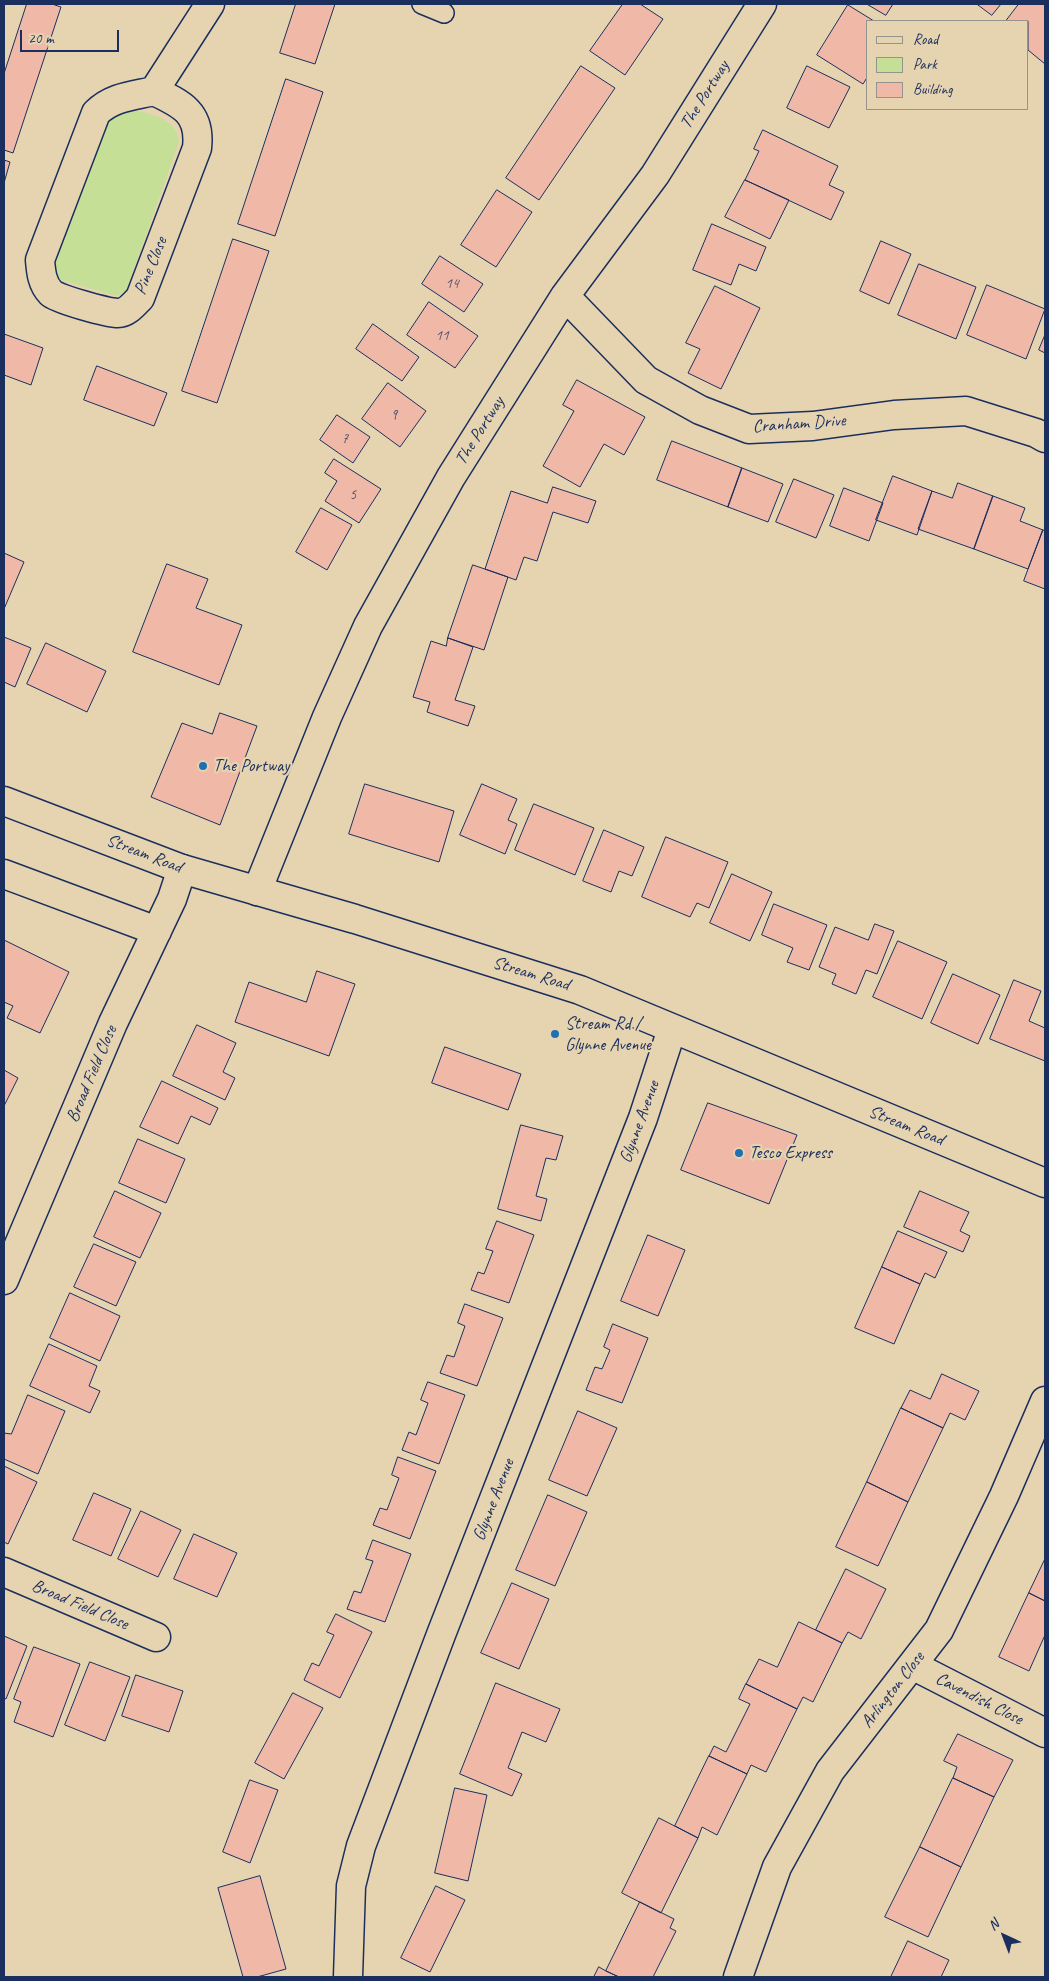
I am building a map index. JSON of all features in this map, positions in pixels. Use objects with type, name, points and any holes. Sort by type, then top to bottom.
[{"type":"main road","points":[[154,91],[210,4]]},
{"type":"main road","name":"The Portway","points":[[257,891],[327,717],[368,626],[451,477],[565,296],[655,175],[762,4]]},
{"type":"main road","name":"Pine Close","points":[[154,91],[183,105],[192,117],[199,133],[197,148],[140,298],[131,308],[119,314],[85,306],[52,294],[42,279],[40,260],[96,113],[104,105],[116,99],[154,91]]},
{"type":"main road","name":"Cranham Drive","points":[[565,296],[646,380],[700,410],[749,429],[813,426],[894,415],[966,411],[1036,433],[1045,438]]},
{"type":"main road","name":"Stream Road","points":[[4,801],[182,869],[355,919],[580,990],[1045,1183]]},
{"type":"main road","name":"Broad Field Close","points":[[4,1280],[113,1023],[157,931],[182,869]]},
{"type":"main road","points":[[4,874],[157,931]]},
{"type":"main road","name":"Glynne Avenue","points":[[348,1977],[351,1886],[362,1846],[442,1632],[644,1118],[672,1029]]},
{"type":"main road","name":"Arlington Close","points":[[738,1977],[777,1867],[830,1770],[938,1630],[1004,1496],[1045,1401]]},
{"type":"main road","name":"Broad Field Close","points":[[4,1572],[156,1637]]},
{"type":"main road","name":"Cavendish Close","points":[[912,1665],[1045,1733]]},
{"type":"lane","points":[[422,4],[444,13]]},
{"type":"green space","points":[[123,109],[150,114],[166,121],[177,133],[179,142],[126,292],[117,296],[61,280],[55,275],[54,262],[107,117]]},
{"type":"building","points":[[27,4],[52,4],[61,7],[13,153],[4,150],[4,74]]},
{"type":"building","points":[[296,4],[335,4],[315,64],[280,53]]},
{"type":"building","points":[[623,4],[640,4],[663,19],[625,75],[590,51]]},
{"type":"building","points":[[867,4],[893,4],[886,15]]},
{"type":"building","points":[[977,4],[1001,4],[992,15]]},
{"type":"building","points":[[1019,4],[1045,4],[1045,64],[1029,51],[1029,20],[1007,20]]},
{"type":"building","points":[[848,5],[872,20],[866,20],[866,79],[863,84],[817,55]]},
{"type":"building","points":[[581,66],[615,88],[539,200],[506,178]]},
{"type":"building","points":[[807,66],[850,87],[829,128],[787,108]]},
{"type":"building","points":[[286,79],[323,92],[275,236],[238,224]]},
{"type":"building","points":[[763,130],[838,166],[829,185],[844,192],[831,220],[745,180],[759,151],[754,149]]},
{"type":"building","points":[[4,160],[10,162],[4,183]]},
{"type":"building","points":[[745,180],[789,200],[770,239],[725,217]]},
{"type":"building","points":[[497,190],[532,212],[496,267],[461,245]]},
{"type":"building","points":[[712,224],[766,247],[756,271],[739,264],[731,285],[693,270]]},
{"type":"building","points":[[233,239],[269,251],[217,403],[182,391]]},
{"type":"building","points":[[881,241],[911,254],[889,304],[860,291]]},
{"type":"building","points":[[440,256],[483,284],[464,312],[422,284]]},
{"type":"building","points":[[919,264],[976,287],[956,339],[898,315]]},
{"type":"building","points":[[987,285],[1045,309],[1026,359],[967,335]]},
{"type":"building","points":[[715,286],[760,308],[721,389],[688,373],[700,349],[686,343]]},
{"type":"building","points":[[429,302],[478,336],[455,368],[407,335]]},
{"type":"building","points":[[373,324],[419,357],[402,381],[356,349]]},
{"type":"building","points":[[4,334],[43,348],[31,385],[4,375]]},
{"type":"building","points":[[1045,335],[1045,353],[1039,350]]},
{"type":"building","points":[[97,366],[167,393],[154,426],[84,400]]},
{"type":"building","points":[[577,380],[645,417],[624,455],[604,444],[580,487],[543,466],[574,411],[563,405]]},
{"type":"building","points":[[388,383],[426,411],[400,447],[362,419]]},
{"type":"building","points":[[337,415],[370,437],[353,463],[320,440]]},
{"type":"building","points":[[672,441],[742,468],[728,507],[657,480]]},
{"type":"building","points":[[334,459],[381,489],[359,523],[325,501],[337,481],[325,473]]},
{"type":"building","points":[[742,468],[783,484],[768,522],[728,507]]},
{"type":"building","points":[[893,476],[932,491],[917,535],[876,520]]},
{"type":"building","points":[[794,479],[834,495],[816,538],[776,522]]},
{"type":"building","points":[[958,483],[993,496],[974,549],[918,529],[932,491],[952,498]]},
{"type":"building","points":[[553,487],[596,501],[588,523],[553,512],[537,561],[524,557],[516,580],[485,569],[511,491],[547,503]]},
{"type":"building","points":[[844,488],[883,503],[869,541],[830,526]]},
{"type":"building","points":[[993,496],[1025,508],[1020,521],[1043,530],[1028,569],[974,549]]},
{"type":"building","points":[[321,508],[352,525],[327,570],[296,552]]},
{"type":"building","points":[[1043,530],[1045,531],[1045,589],[1024,581]]},
{"type":"building","points":[[4,553],[24,562],[4,609]]},
{"type":"building","points":[[167,564],[208,579],[196,608],[242,625],[219,685],[133,652]]},
{"type":"building","points":[[473,565],[508,577],[484,650],[448,638]]},
{"type":"building","points":[[4,637],[31,648],[15,687],[4,682]]},
{"type":"building","points":[[448,638],[473,647],[455,700],[475,706],[468,726],[427,712],[430,702],[413,697],[431,641],[446,646]]},
{"type":"building","points":[[46,643],[106,671],[87,712],[27,684]]},
{"type":"building","name":"The Portway","points":[[220,713],[257,726],[220,825],[151,797],[182,723],[212,734]]},
{"type":"building","points":[[365,784],[454,811],[439,862],[349,834]]},
{"type":"building","points":[[482,784],[517,799],[508,820],[517,824],[505,854],[460,835]]},
{"type":"building","points":[[534,804],[594,828],[575,875],[515,850]]},
{"type":"building","points":[[604,830],[644,847],[632,876],[619,871],[611,892],[583,881]]},
{"type":"building","points":[[666,837],[728,862],[709,908],[697,903],[690,917],[642,897]]},
{"type":"building","points":[[732,874],[772,892],[750,941],[710,923]]},
{"type":"building","points":[[774,904],[827,925],[809,970],[787,962],[793,948],[762,935]]},
{"type":"building","points":[[875,924],[894,931],[877,974],[866,970],[856,994],[832,984],[836,974],[819,967],[835,927],[868,940]]},
{"type":"building","points":[[4,940],[69,972],[40,1033],[7,1018],[13,1006],[4,1002]]},
{"type":"building","points":[[898,941],[947,962],[922,1019],[873,997]]},
{"type":"building","points":[[317,971],[355,984],[329,1056],[235,1022],[249,982],[306,1002]]},
{"type":"building","points":[[953,974],[1000,995],[978,1044],[931,1023]]},
{"type":"building","points":[[1014,980],[1041,991],[1029,1021],[1045,1028],[1045,1061],[990,1039]]},
{"type":"building","points":[[197,1025],[236,1043],[223,1072],[235,1078],[225,1100],[173,1076]]},
{"type":"building","points":[[445,1047],[521,1074],[508,1110],[432,1083]]},
{"type":"building","points":[[4,1070],[18,1078],[4,1106]]},
{"type":"building","points":[[162,1081],[218,1108],[210,1125],[191,1116],[178,1144],[140,1127]]},
{"type":"building","name":"Tesco Express","points":[[708,1103],[797,1135],[769,1204],[681,1170]]},
{"type":"building","points":[[521,1125],[563,1136],[556,1160],[546,1158],[536,1196],[547,1199],[541,1221],[498,1209]]},
{"type":"building","points":[[138,1139],[185,1159],[166,1203],[119,1183]]},
{"type":"building","points":[[115,1191],[161,1213],[140,1258],[94,1237]]},
{"type":"building","points":[[920,1191],[969,1212],[960,1231],[970,1236],[963,1252],[904,1227]]},
{"type":"building","points":[[497,1221],[534,1235],[509,1303],[471,1290],[478,1272],[484,1274],[493,1251],[486,1249]]},
{"type":"building","points":[[898,1231],[947,1252],[935,1278],[925,1273],[920,1284],[882,1267]]},
{"type":"building","points":[[648,1235],[685,1250],[658,1316],[621,1301]]},
{"type":"building","points":[[94,1244],[136,1262],[116,1306],[74,1287]]},
{"type":"building","points":[[882,1267],[920,1284],[894,1344],[855,1328]]},
{"type":"building","points":[[70,1293],[120,1316],[100,1361],[50,1338]]},
{"type":"building","points":[[465,1304],[503,1318],[477,1386],[440,1373],[447,1355],[454,1357],[465,1326],[458,1323]]},
{"type":"building","points":[[613,1324],[648,1338],[622,1403],[586,1390],[595,1367],[602,1369],[610,1350],[604,1347]]},
{"type":"building","points":[[49,1344],[97,1366],[89,1386],[100,1391],[90,1413],[30,1386]]},
{"type":"building","points":[[942,1374],[979,1391],[965,1420],[950,1413],[943,1428],[901,1408],[910,1390],[930,1399]]},
{"type":"building","points":[[428,1382],[465,1395],[439,1464],[402,1450],[409,1432],[416,1435],[428,1403],[421,1400]]},
{"type":"building","points":[[28,1395],[65,1411],[38,1474],[4,1459],[4,1433],[11,1434]]},
{"type":"building","points":[[901,1408],[943,1428],[908,1502],[867,1482]]},
{"type":"building","points":[[578,1411],[617,1428],[587,1496],[549,1480]]},
{"type":"building","points":[[398,1457],[436,1471],[410,1539],[373,1525],[380,1508],[387,1510],[399,1478],[392,1475]]},
{"type":"building","points":[[4,1466],[37,1482],[8,1544],[4,1542]]},
{"type":"building","points":[[867,1482],[908,1502],[878,1566],[836,1547]]},
{"type":"building","points":[[94,1493],[131,1509],[111,1556],[73,1540]]},
{"type":"building","points":[[548,1495],[587,1512],[555,1586],[516,1570]]},
{"type":"building","points":[[141,1511],[181,1530],[158,1577],[118,1559]]},
{"type":"building","points":[[194,1534],[237,1553],[217,1597],[174,1579]]},
{"type":"building","points":[[373,1540],[411,1554],[385,1622],[347,1609],[354,1591],[361,1593],[373,1561],[366,1559]]},
{"type":"building","points":[[1045,1559],[1045,1601],[1029,1593]]},
{"type":"building","points":[[846,1569],[886,1589],[861,1639],[848,1632],[842,1643],[816,1630]]},
{"type":"building","points":[[512,1583],[549,1599],[519,1669],[481,1653]]},
{"type":"building","points":[[1029,1593],[1045,1601],[1045,1635],[1029,1671],[999,1657]]},
{"type":"building","points":[[336,1614],[372,1632],[340,1698],[304,1680],[312,1663],[319,1666],[334,1635],[327,1632]]},
{"type":"building","points":[[799,1622],[842,1643],[813,1702],[803,1697],[797,1709],[746,1684],[759,1659],[777,1667]]},
{"type":"building","points":[[4,1636],[27,1646],[6,1699],[4,1698]]},
{"type":"building","points":[[34,1647],[80,1664],[53,1737],[14,1722],[21,1702],[14,1699]]},
{"type":"building","points":[[90,1662],[130,1677],[105,1741],[65,1725]]},
{"type":"building","points":[[136,1675],[183,1691],[169,1732],[122,1716]]},
{"type":"building","points":[[496,1683],[560,1709],[546,1742],[522,1732],[508,1768],[522,1774],[512,1796],[460,1774]]},
{"type":"building","points":[[746,1684],[797,1709],[766,1772],[751,1765],[747,1774],[709,1756],[714,1746],[726,1752],[750,1704],[739,1699]]},
{"type":"building","points":[[293,1693],[323,1708],[284,1779],[255,1763]]},
{"type":"building","points":[[958,1734],[1013,1760],[994,1797],[953,1778],[957,1767],[944,1761]]},
{"type":"building","points":[[709,1756],[747,1774],[717,1835],[702,1827],[698,1838],[675,1826]]},
{"type":"building","points":[[953,1778],[994,1797],[961,1867],[920,1847]]},
{"type":"building","points":[[250,1780],[278,1790],[250,1863],[223,1852]]},
{"type":"building","points":[[455,1788],[487,1795],[468,1881],[435,1873]]},
{"type":"building","points":[[659,1818],[698,1838],[661,1913],[622,1893]]},
{"type":"building","points":[[920,1847],[961,1867],[928,1937],[885,1917]]},
{"type":"building","points":[[260,1876],[286,1969],[257,1977],[243,1977],[218,1888]]},
{"type":"building","points":[[436,1886],[465,1900],[430,1972],[401,1958]]},
{"type":"building","points":[[640,1902],[674,1919],[670,1928],[676,1931],[653,1977],[619,1977],[606,1971]]},
{"type":"building","points":[[908,1941],[949,1960],[941,1977],[891,1977]]},
{"type":"building","points":[[599,1967],[606,1971],[619,1977],[594,1977]]},
{"type":"place","name":"The Portway","points":[[203,766]]},
{"type":"place","name":"Stream Rd / Glynne Avenue","points":[[555,1034]]},
{"type":"place","name":"Tesco Express","points":[[739,1153]]}]
